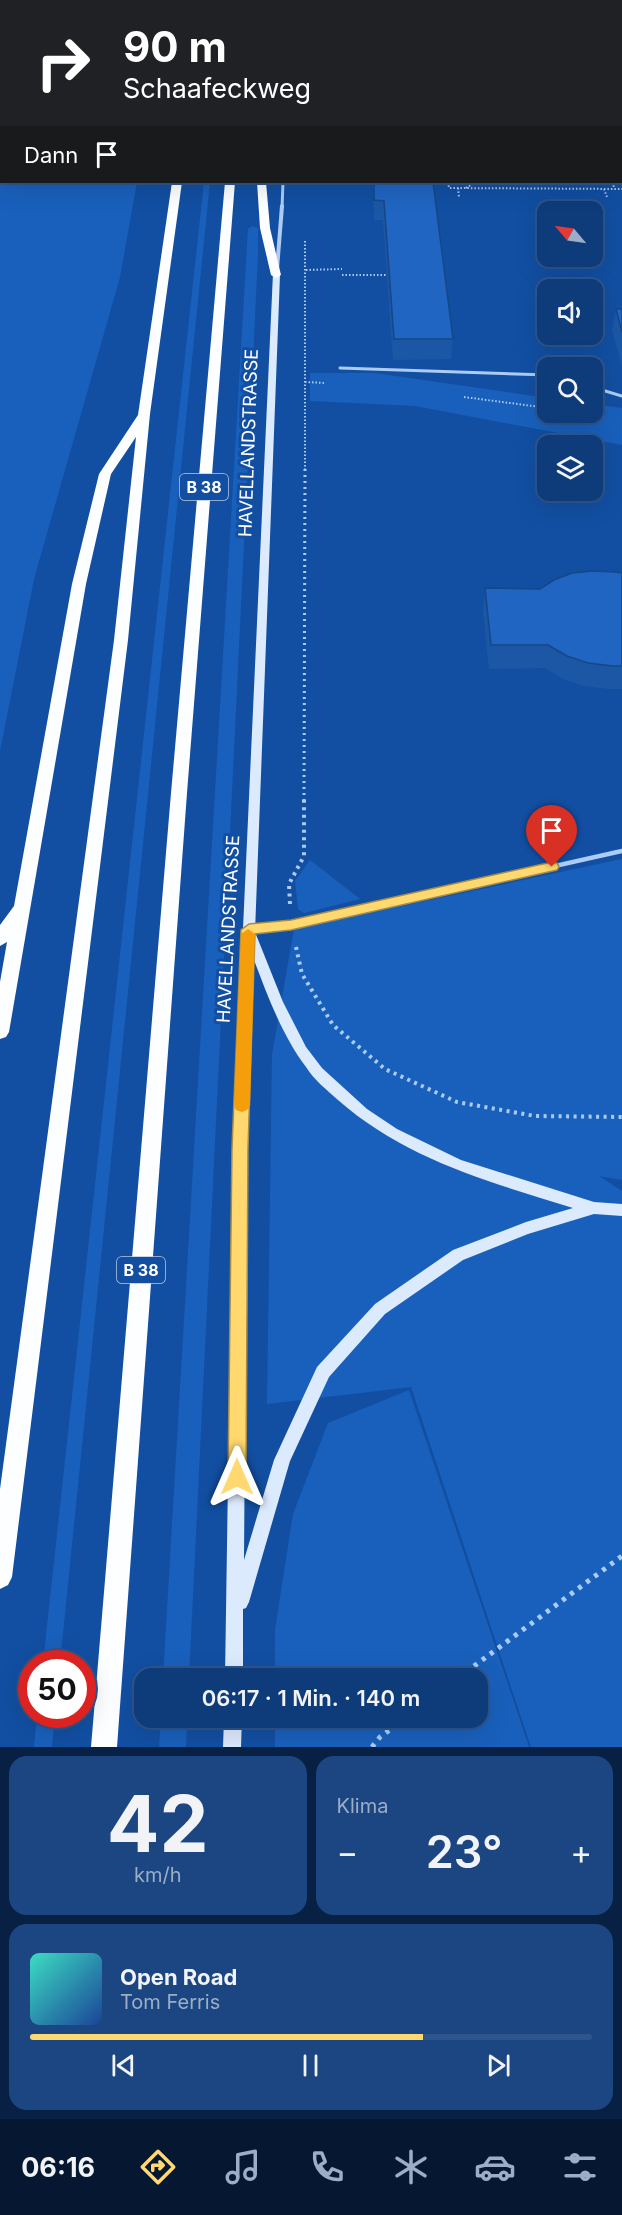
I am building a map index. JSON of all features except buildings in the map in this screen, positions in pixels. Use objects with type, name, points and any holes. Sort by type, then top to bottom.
[{"type":"highway","points":[[0,1577],[121,640],[144,414],[177,183]]},
{"type":"highway","name":"B 38","points":[[104,1747],[230,183]]},
{"type":"highway","points":[[261,183],[265,228],[276,275]]},
{"type":"highway","points":[[0,1032],[79,584],[105,474],[144,414]]},
{"type":"highway","points":[[0,939],[22,906]]},
{"type":"main road","name":"HAVELLANDSTRASSE","points":[[234,1668],[240,1148],[276,275]]},
{"type":"main road","points":[[249,930],[288,1026],[313,1066],[354,1108],[389,1134],[424,1152],[594,1208],[622,1210]]},
{"type":"main road","points":[[236,1618],[282,1460],[323,1372],[380,1309],[458,1255],[526,1228],[594,1208]]},
{"type":"main road","points":[[232,1747],[233,1728]]},
{"type":"street","name":"HAVELLANDSTRASSE","points":[[276,275],[282,226],[283,183]]},
{"type":"lane","points":[[340,368],[537,375]]},
{"type":"lane","points":[[603,390],[622,396]]},
{"type":"lane","points":[[249,930],[291,925],[622,851]]},
{"type":"path","points":[[448,183],[449,188],[458,189],[622,189]]},
{"type":"path","points":[[465,189],[474,183]]},
{"type":"path","points":[[613,183],[614,189]]},
{"type":"path","points":[[458,189],[459,197]]},
{"type":"path","points":[[604,189],[606,197]]},
{"type":"path","points":[[305,253],[304,856],[289,884],[291,925],[302,974],[333,1025],[385,1069],[457,1102],[535,1116],[622,1117]]},
{"type":"path","points":[[306,270],[342,269]]},
{"type":"path","points":[[342,275],[387,275]]},
{"type":"path","points":[[471,1668],[622,1556]]},
{"type":"path","points":[[372,1747],[380,1737],[392,1728]]},
{"type":"shaded area","points":[[0,183],[137,183],[120,277],[34,579],[0,751]]},
{"type":"shaded area","points":[[204,183],[210,183],[61,1650],[44,1650]]},
{"type":"shaded area","points":[[252,226],[258,228],[258,255],[189,1668],[164,1668],[248,229]]},
{"type":"shaded area","points":[[310,373],[375,373],[537,397],[537,423],[603,423],[603,405],[622,408],[622,445],[603,441],[603,435],[569,435],[415,406],[310,401]]},
{"type":"shaded area","points":[[622,859],[622,1180],[599,1176],[622,1191],[622,1747],[531,1747],[411,1387],[267,1404],[272,1055],[294,929]]},
{"type":"shaded area","points":[[310,860],[360,899],[304,913],[298,909],[295,881]]},
{"type":"shaded area","points":[[409,1390],[529,1747],[275,1747],[275,1728],[488,1728],[488,1668],[275,1668],[275,1630],[293,1514],[328,1423]]},
{"type":"shaded area","points":[[36,1728],[54,1728],[52,1747],[34,1747]]},
{"type":"shaded area","points":[[160,1728],[187,1728],[186,1747],[159,1747]]},
{"type":"slow traffic","points":[[242,1105],[248,934]]},
{"type":"route","points":[[237,1477],[240,1148],[249,930],[291,925],[552,867]]}]
